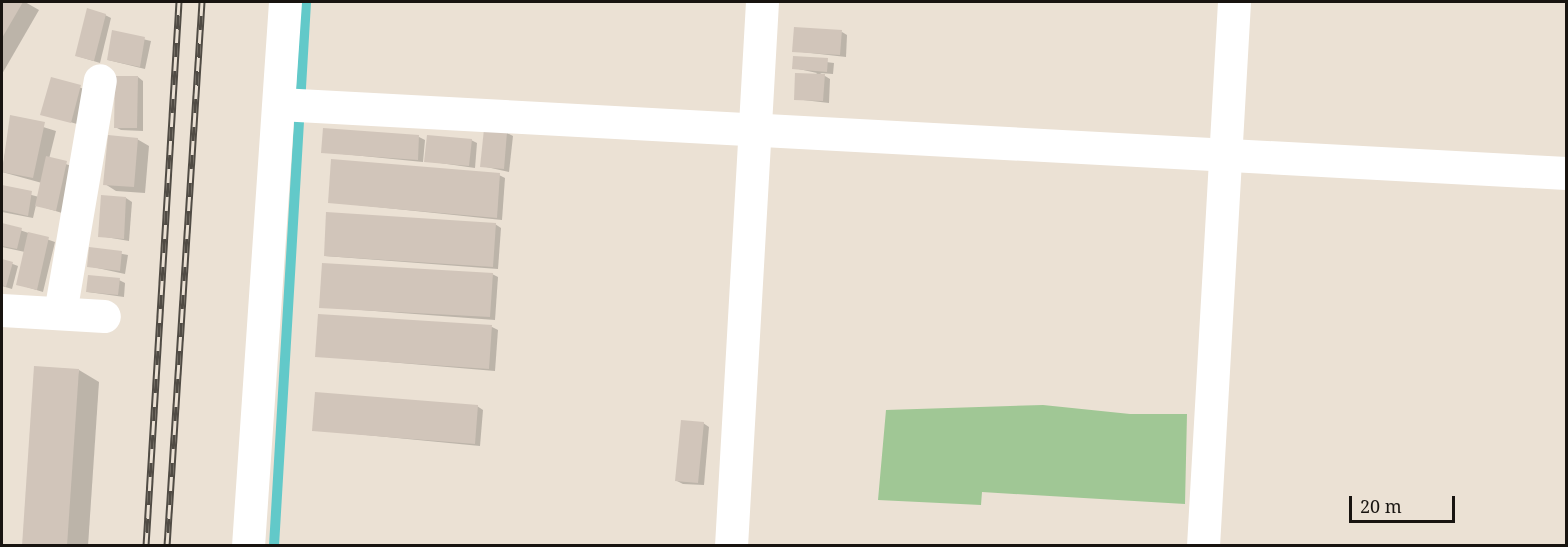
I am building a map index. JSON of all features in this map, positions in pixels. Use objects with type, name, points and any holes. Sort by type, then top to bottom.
[{"type":"street","points":[[248,546],[293,104],[285,2]]},
{"type":"street","points":[[730,546],[762,2]]},
{"type":"street","points":[[1203,546],[1234,2]]},
{"type":"street","points":[[60,313],[100,80]]},
{"type":"street","points":[[293,104],[754,131],[1566,173]]},
{"type":"street","points":[[2,310],[104,316]]},
{"type":"green space","points":[[1043,405],[1130,414],[1187,414],[1185,504],[982,492],[981,505],[878,500],[886,410]]},
{"type":"building","points":[[2,2],[23,2],[2,38]]},
{"type":"building","points":[[87,8],[106,14],[94,61],[75,56]]},
{"type":"building","points":[[794,27],[842,30],[840,55],[792,52]]},
{"type":"building","points":[[112,30],[145,37],[140,67],[107,60]]},
{"type":"building","points":[[793,56],[828,58],[827,72],[792,69]]},
{"type":"building","points":[[795,73],[825,74],[823,101],[794,100]]},
{"type":"building","points":[[115,76],[138,76],[137,128],[114,128]]},
{"type":"building","points":[[51,77],[81,85],[71,123],[40,115]]},
{"type":"building","points":[[10,115],[45,122],[33,178],[2,172]]},
{"type":"building","points":[[323,128],[419,135],[418,160],[321,153]]},
{"type":"building","points":[[484,129],[507,132],[504,169],[480,167]]},
{"type":"building","points":[[108,135],[138,138],[134,187],[103,185]]},
{"type":"building","points":[[427,135],[472,139],[469,166],[424,162]]},
{"type":"building","points":[[46,156],[67,161],[56,211],[35,206]]},
{"type":"building","points":[[331,159],[500,173],[497,218],[328,203]]},
{"type":"building","points":[[2,185],[32,191],[28,216],[2,210]]},
{"type":"building","points":[[101,195],[126,197],[124,239],[98,237]]},
{"type":"building","points":[[326,212],[496,223],[493,267],[324,256]]},
{"type":"building","points":[[2,223],[22,228],[17,249],[2,246]]},
{"type":"building","points":[[28,232],[49,237],[37,290],[16,285]]},
{"type":"building","points":[[89,247],[122,251],[120,271],[87,267]]},
{"type":"building","points":[[2,259],[13,262],[6,287],[2,285]]},
{"type":"building","points":[[322,263],[493,273],[490,317],[319,308]]},
{"type":"building","points":[[88,275],[120,278],[118,295],[86,292]]},
{"type":"building","points":[[318,314],[492,325],[489,369],[315,357]]},
{"type":"building","points":[[34,366],[79,369],[67,546],[22,546]]},
{"type":"building","points":[[315,392],[478,405],[475,444],[312,431]]},
{"type":"building","points":[[681,420],[704,422],[698,483],[675,481]]},
{"type":"waterway","points":[[274,546],[306,2]]},
{"type":"railway","points":[[146,546],[179,2]]},
{"type":"railway","points":[[167,546],[202,2]]}]
